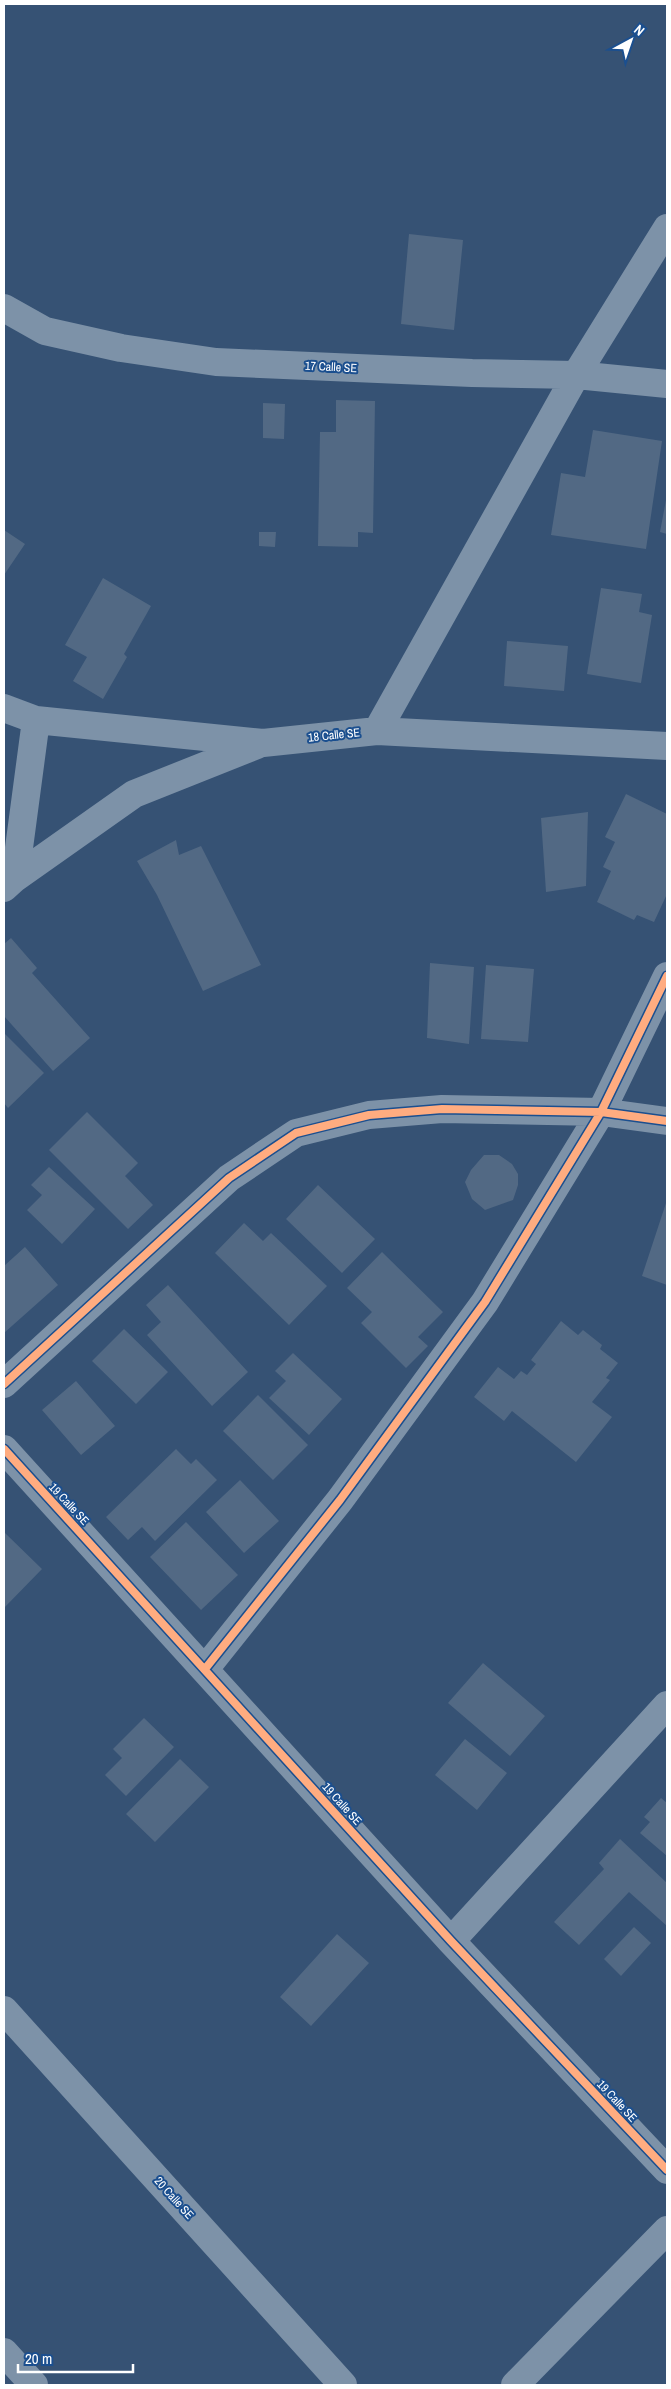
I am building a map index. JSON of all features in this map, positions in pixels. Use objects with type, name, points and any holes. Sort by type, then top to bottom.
[{"type":"street","points":[[377,731],[576,375],[667,228]]},
{"type":"street","name":"17 Calle SE","points":[[4,308],[45,331],[121,348],[216,362],[472,373],[576,375],[667,384]]},
{"type":"street","name":"18 Calle SE","points":[[4,708],[36,720],[263,743],[377,731],[667,746]]},
{"type":"street","points":[[10,883],[36,720]]},
{"type":"street","points":[[10,883],[134,794],[263,743]]},
{"type":"street","points":[[205,1669],[340,1500],[485,1302],[601,1112],[667,976]]},
{"type":"street","points":[[4,1384],[230,1178],[296,1133],[369,1116],[442,1109],[601,1112],[667,1121]]},
{"type":"street","name":"19 Calle SE","points":[[4,1449],[452,1941],[667,2170]]},
{"type":"street","points":[[452,1941],[667,1705]]},
{"type":"street","name":"20 Calle SE","points":[[4,2010],[343,2385]]},
{"type":"street","points":[[515,2385],[667,2230]]},
{"type":"street","points":[[4,2352],[34,2385]]},
{"type":"building","points":[[409,234],[463,240],[454,330],[401,324]]},
{"type":"building","points":[[336,400],[375,401],[373,533],[358,532],[358,547],[318,546],[320,432],[336,432]]},
{"type":"building","points":[[263,403],[285,404],[284,439],[263,438]]},
{"type":"building","points":[[593,430],[662,441],[646,549],[551,535],[561,473],[585,477]]},
{"type":"building","points":[[667,500],[667,534],[660,532]]},
{"type":"building","points":[[4,530],[25,544],[4,575]]},
{"type":"building","points":[[259,532],[276,532],[275,547],[259,546]]},
{"type":"building","points":[[103,578],[151,606],[124,654],[127,657],[103,699],[73,681],[87,657],[65,645]]},
{"type":"building","points":[[601,588],[642,594],[639,612],[652,615],[641,683],[587,674]]},
{"type":"building","points":[[507,641],[568,646],[564,691],[504,686]]},
{"type":"building","points":[[626,794],[667,814],[667,894],[654,922],[637,915],[634,920],[597,902],[611,871],[603,867],[615,842],[605,837]]},
{"type":"building","points":[[588,812],[586,886],[546,892],[541,818]]},
{"type":"building","points":[[176,840],[179,855],[201,846],[261,965],[203,991],[157,895],[137,861]]},
{"type":"building","points":[[11,938],[37,968],[32,973],[90,1038],[53,1071],[4,1016],[4,944]]},
{"type":"building","points":[[430,963],[474,967],[469,1044],[427,1038]]},
{"type":"building","points":[[486,965],[534,969],[528,1042],[481,1039]]},
{"type":"building","points":[[4,1033],[44,1073],[8,1108],[4,1103]]},
{"type":"building","points":[[87,1112],[138,1163],[125,1176],[153,1205],[128,1229],[49,1150]]},
{"type":"building","points":[[484,1155],[499,1155],[512,1164],[518,1174],[518,1185],[513,1200],[485,1210],[472,1199],[465,1182],[471,1170]]},
{"type":"building","points":[[49,1167],[95,1209],[62,1244],[27,1210],[42,1195],[31,1185]]},
{"type":"building","points":[[318,1185],[375,1239],[342,1273],[286,1219]]},
{"type":"building","points":[[667,1200],[667,1285],[642,1276]]},
{"type":"building","points":[[244,1223],[263,1241],[271,1233],[327,1286],[289,1325],[215,1253]]},
{"type":"building","points":[[25,1247],[58,1285],[4,1333],[4,1266]]},
{"type":"building","points":[[382,1252],[443,1312],[418,1337],[428,1346],[406,1368],[361,1323],[372,1312],[347,1288]]},
{"type":"building","points":[[168,1285],[248,1372],[212,1406],[147,1335],[161,1322],[146,1305]]},
{"type":"building","points":[[561,1321],[578,1335],[583,1330],[602,1345],[600,1349],[618,1363],[606,1378],[610,1380],[592,1402],[612,1417],[576,1462],[512,1411],[504,1421],[474,1397],[498,1367],[514,1379],[521,1371],[527,1375],[536,1364],[531,1360]]},
{"type":"building","points":[[124,1329],[168,1372],[136,1404],[92,1361]]},
{"type":"building","points":[[293,1353],[342,1399],[309,1435],[269,1398],[286,1381],[275,1371]]},
{"type":"building","points":[[76,1381],[115,1426],[81,1455],[42,1410]]},
{"type":"building","points":[[258,1395],[308,1445],[273,1480],[223,1431]]},
{"type":"building","points":[[176,1449],[191,1464],[196,1459],[217,1480],[155,1541],[142,1527],[128,1540],[106,1517]]},
{"type":"building","points":[[240,1480],[279,1521],[244,1553],[206,1512]]},
{"type":"building","points":[[186,1522],[238,1575],[201,1610],[150,1557]]},
{"type":"building","points":[[5,1533],[42,1569],[4,1608],[4,1535]]},
{"type":"building","points":[[483,1663],[545,1716],[510,1756],[448,1703]]},
{"type":"building","points":[[144,1718],[174,1747],[126,1796],[105,1775],[122,1758],[113,1749]]},
{"type":"building","points":[[465,1739],[507,1773],[477,1810],[435,1775]]},
{"type":"building","points":[[180,1759],[209,1787],[155,1842],[126,1814]]},
{"type":"building","points":[[661,1798],[667,1803],[667,1856],[640,1833],[650,1822],[644,1817]]},
{"type":"building","points":[[620,1839],[667,1883],[667,1926],[629,1892],[579,1945],[554,1922],[604,1869],[599,1863]]},
{"type":"building","points":[[634,1927],[651,1943],[621,1976],[604,1959]]},
{"type":"building","points":[[337,1934],[369,1963],[311,2026],[280,1997]]},
{"type":"cycle path","points":[[205,1669],[340,1500],[485,1302],[601,1112],[667,976]]},
{"type":"cycle path","points":[[4,1384],[229,1178],[296,1133],[369,1115],[442,1109],[601,1112],[667,1121]]},
{"type":"cycle path","points":[[4,1449],[451,1941],[667,2170]]}]
